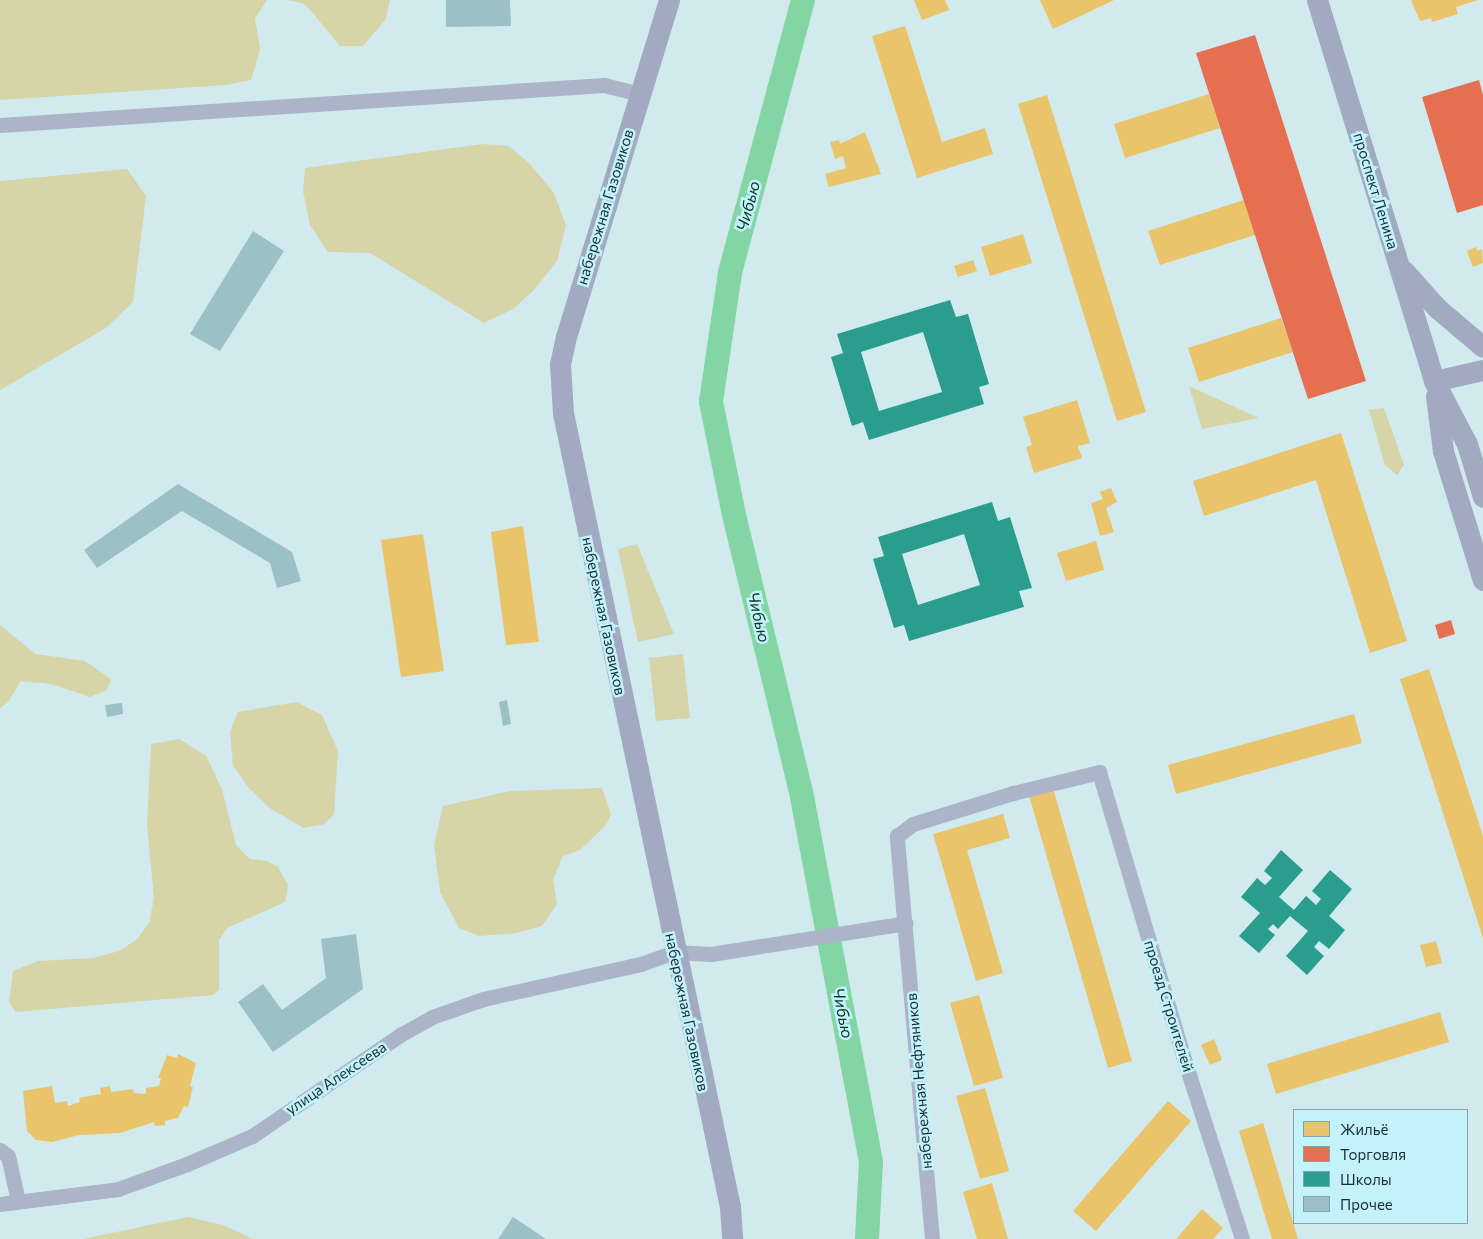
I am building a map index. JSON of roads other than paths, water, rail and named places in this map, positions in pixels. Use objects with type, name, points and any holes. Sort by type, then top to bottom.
[{"type":"main road","name":"набережная Газовиков","points":[[669,0],[566,336],[561,374],[563,413],[571,464],[730,1207],[732,1239]]},
{"type":"main road","name":"проспект Ленина","points":[[1317,0],[1434,381],[1443,451],[1483,580]]},
{"type":"main road","points":[[1398,264],[1437,308],[1483,347]]},
{"type":"main road","points":[[1434,381],[1483,370]]},
{"type":"main road","name":"проспект Ленина","points":[[1434,381],[1467,444],[1483,497]]},
{"type":"street","points":[[0,124],[604,86],[640,94]]},
{"type":"street","name":"набережная Нефтяников","points":[[932,1239],[897,836],[913,824],[1013,793],[1100,772]]},
{"type":"street","name":"проезд Строителей","points":[[1100,772],[1184,1059],[1242,1239]]},
{"type":"street","points":[[674,952],[711,954],[855,929],[906,923]]},
{"type":"street","name":"улица Алексеева","points":[[0,1204],[118,1189],[252,1136],[400,1035],[432,1017],[484,999],[641,964],[674,952]]},
{"type":"street","points":[[0,1150],[8,1156],[18,1201]]},
{"type":"waterway","name":"Чибью","points":[[803,0],[730,273],[711,402],[734,515],[802,797],[871,1162],[867,1239]]}]
